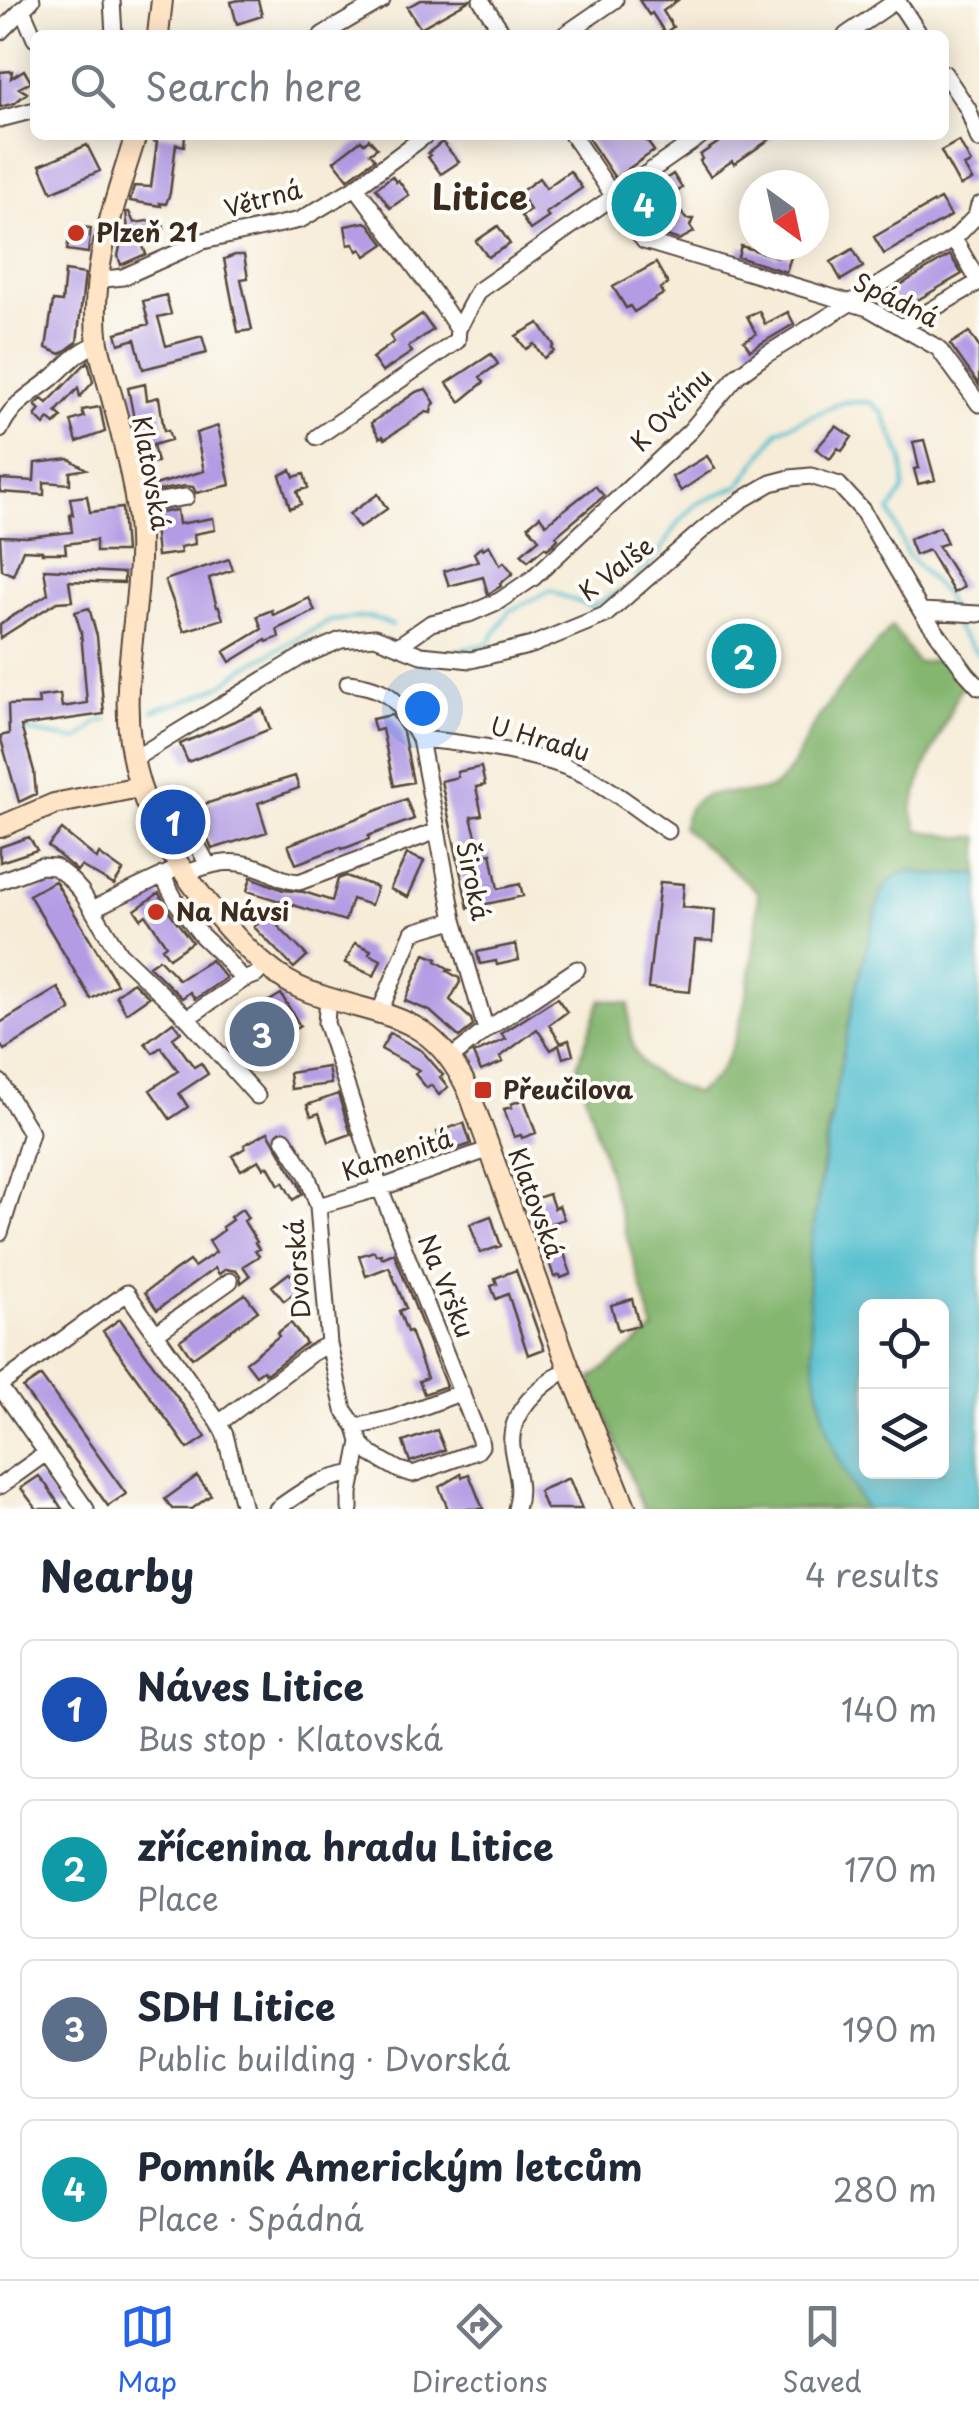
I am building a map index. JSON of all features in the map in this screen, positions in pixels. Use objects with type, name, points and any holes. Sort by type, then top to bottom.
[{"type":"main road","points":[[159,30],[162,0]]},
{"type":"main road","name":"Klatovská","points":[[134,140],[105,238],[96,280],[94,320],[136,505],[138,570],[128,686],[128,737],[139,787],[157,827],[184,870],[229,929],[265,965],[294,985],[404,1020],[451,1058],[470,1092],[570,1368],[626,1509]]},
{"type":"main road","points":[[0,827],[54,804],[139,787]]},
{"type":"street","points":[[112,0],[114,30]]},
{"type":"street","points":[[331,30],[382,0]]},
{"type":"street","points":[[481,0],[501,30]]},
{"type":"street","points":[[571,30],[615,0]]},
{"type":"street","points":[[853,30],[897,0],[917,30]]},
{"type":"street","points":[[0,32],[27,4]]},
{"type":"street","points":[[27,4],[33,30]]},
{"type":"street","points":[[949,80],[968,109],[979,140]]},
{"type":"street","points":[[968,109],[979,94]]},
{"type":"street","points":[[0,118],[30,111]]},
{"type":"street","name":"Větrná","points":[[96,280],[123,277],[204,240],[300,220],[356,187],[419,140]]},
{"type":"street","name":"Spádná","points":[[575,140],[644,240],[852,302],[938,348],[979,404]]},
{"type":"street","points":[[317,436],[457,341],[458,329],[478,291],[695,140]]},
{"type":"street","points":[[356,187],[458,329]]},
{"type":"street","name":"K Ovčínu","points":[[398,646],[431,624],[499,601],[533,578],[690,431],[738,376],[954,239],[976,216],[979,205]]},
{"type":"street","points":[[902,327],[979,282],[954,239]]},
{"type":"street","points":[[0,430],[16,405],[84,348],[98,344]]},
{"type":"street","name":"K Valše","points":[[132,760],[301,657],[341,640],[375,637],[421,654],[471,660],[532,645],[606,615],[742,500],[771,483],[811,476],[840,484],[862,510],[921,611],[979,687]]},
{"type":"street","points":[[136,505],[186,497]]},
{"type":"street","points":[[921,611],[979,614]]},
{"type":"street","points":[[348,682],[367,685],[396,700],[420,739]]},
{"type":"street","name":"Široká","points":[[420,739],[454,920],[486,1030]]},
{"type":"street","name":"U Hradu","points":[[420,739],[493,750],[584,775],[668,831]]},
{"type":"street","points":[[157,827],[176,805],[208,865]]},
{"type":"street","points":[[92,909],[162,876],[208,865],[235,862],[299,882],[437,830]]},
{"type":"street","points":[[0,881],[40,866],[55,867],[81,891],[119,953],[187,1018],[257,1096]]},
{"type":"street","points":[[162,876],[202,935],[243,980]]},
{"type":"street","points":[[380,1012],[413,932],[454,920]]},
{"type":"street","points":[[187,1018],[243,980],[256,976],[265,965]]},
{"type":"street","points":[[451,1058],[577,969]]},
{"type":"street","name":"Na Vršku","points":[[328,997],[326,1023],[380,1188],[481,1446],[470,1455],[413,1474],[370,1454],[358,1434]]},
{"type":"street","points":[[0,1082],[31,1133],[0,1232]]},
{"type":"street","name":"Dvorská","points":[[284,1139],[307,1175],[318,1206],[329,1344],[344,1410],[358,1434]]},
{"type":"street","name":"Kamenitá","points":[[318,1206],[490,1149]]},
{"type":"street","points":[[156,1334],[230,1281]]},
{"type":"street","points":[[86,1509],[0,1386],[126,1293],[225,1435],[241,1508]]},
{"type":"street","name":"Dvorská","points":[[218,1424],[312,1352],[329,1344]]},
{"type":"street","points":[[516,1509],[519,1478],[512,1443],[518,1417],[540,1388],[570,1368]]},
{"type":"street","points":[[350,1509],[358,1434],[462,1392]]},
{"type":"street","points":[[0,1486],[46,1453]]},
{"type":"street","points":[[277,1509],[311,1484],[355,1473]]},
{"type":"green space","points":[[892,626],[917,663],[955,657],[967,674],[923,772],[912,810],[918,830],[979,837],[979,873],[929,875],[915,871],[829,1120],[808,1279],[826,1421],[840,1460],[865,1509],[643,1509],[591,1379],[654,1330],[577,1066],[601,999],[629,1004],[634,1047],[640,1060],[658,1076],[696,1093],[719,1073],[743,1010],[758,892],[682,827],[687,813],[700,798],[710,794],[758,792],[778,783],[790,770],[824,710]]},
{"type":"water","points":[[908,870],[929,875],[979,873],[979,1509],[865,1509],[833,1445],[813,1352],[809,1257],[848,1027],[882,891],[892,879]]},
{"type":"building","points":[[258,0],[262,16],[237,24],[231,2]]},
{"type":"building","points":[[421,0],[470,0],[420,28],[407,7]]},
{"type":"building","points":[[639,0],[678,0],[663,11],[673,27],[669,30],[663,30],[652,13],[649,15]]},
{"type":"building","points":[[24,70],[30,82],[19,88],[27,93],[15,103],[0,107],[0,72],[12,71],[11,78]]},
{"type":"building","points":[[185,140],[184,146],[176,144],[170,193],[161,206],[130,201],[134,186],[151,187],[157,142],[153,141]]},
{"type":"building","points":[[361,140],[370,140],[377,148],[370,153],[375,159],[348,179],[334,161]]},
{"type":"building","points":[[589,140],[646,140],[654,151],[615,178]]},
{"type":"building","points":[[722,140],[769,140],[710,176],[700,155]]},
{"type":"building","points":[[959,141],[971,163],[964,166],[972,180],[960,186],[941,151]]},
{"type":"building","points":[[442,142],[459,162],[441,174],[428,153]]},
{"type":"building","points":[[87,145],[100,171],[52,192],[40,165]]},
{"type":"building","points":[[570,171],[582,188],[546,213],[549,217],[530,230],[521,216],[530,210],[519,193],[539,178],[546,188]]},
{"type":"building","points":[[673,174],[682,188],[672,200],[686,219],[693,219],[690,226],[694,232],[679,240],[667,236],[660,226],[652,231],[646,223],[664,210],[650,190]]},
{"type":"building","points":[[392,176],[409,195],[390,208],[376,188]]},
{"type":"building","points":[[940,199],[951,216],[884,254],[874,237]]},
{"type":"building","points":[[126,212],[134,223],[162,219],[164,229],[138,233],[146,254],[121,265],[121,242],[129,241]]},
{"type":"building","points":[[365,222],[384,244],[366,256],[353,244],[348,245],[345,226]]},
{"type":"building","points":[[71,226],[91,228],[88,253],[67,250]]},
{"type":"building","points":[[498,226],[510,244],[488,257],[476,241]]},
{"type":"building","points":[[853,249],[863,267],[841,280],[831,262]]},
{"type":"building","points":[[244,255],[248,278],[241,279],[252,330],[238,332],[224,259]]},
{"type":"building","points":[[950,255],[962,274],[897,312],[881,303],[879,298]]},
{"type":"building","points":[[748,260],[790,260],[786,272]]},
{"type":"building","points":[[656,263],[668,284],[660,289],[663,294],[634,312],[630,306],[626,308],[613,287]]},
{"type":"building","points":[[65,271],[85,274],[77,342],[61,354],[46,348],[53,301],[62,302]]},
{"type":"building","points":[[166,295],[171,314],[158,317],[166,346],[202,336],[207,353],[143,369],[135,339],[119,344],[116,333],[149,324],[143,301]]},
{"type":"building","points":[[759,311],[765,324],[788,312],[794,324],[750,350],[744,341],[756,334],[747,316]]},
{"type":"building","points":[[422,314],[433,330],[408,347],[412,352],[382,372],[372,358],[394,342],[390,336]]},
{"type":"building","points":[[539,323],[554,345],[554,351],[544,358],[534,344],[526,349],[516,336]]},
{"type":"building","points":[[969,332],[979,347],[979,385],[950,344]]},
{"type":"building","points":[[491,354],[498,364],[480,377],[484,382],[460,402],[447,383]]},
{"type":"building","points":[[88,361],[93,382],[80,397],[78,388],[56,412],[62,417],[55,424],[49,419],[44,425],[35,416],[40,410],[35,405],[42,399],[47,403]]},
{"type":"building","points":[[145,384],[147,400],[159,397],[164,431],[168,430],[171,440],[153,445],[157,462],[143,465],[128,388]]},
{"type":"building","points":[[426,389],[435,403],[431,413],[426,412],[385,439],[380,438],[371,423]]},
{"type":"building","points":[[100,407],[105,432],[77,442],[71,421],[84,417],[82,410]]},
{"type":"building","points":[[218,426],[230,485],[196,493],[193,487],[185,486],[149,492],[148,487],[204,471],[196,433]]},
{"type":"building","points":[[836,426],[852,437],[830,459],[816,449]]},
{"type":"building","points":[[924,440],[935,480],[918,484],[913,442]]},
{"type":"building","points":[[707,456],[715,468],[681,491],[672,477]]},
{"type":"building","points":[[69,459],[86,469],[70,472],[70,484],[44,482],[44,495],[0,492],[1,479],[34,481],[35,463]]},
{"type":"building","points":[[291,470],[294,477],[304,474],[308,488],[297,491],[301,504],[290,508],[280,475]]},
{"type":"building","points":[[595,486],[604,496],[556,536],[553,544],[528,561],[521,554],[539,539],[528,526],[540,516],[546,524]]},
{"type":"building","points":[[378,494],[387,509],[359,528],[349,514]]},
{"type":"building","points":[[87,496],[90,512],[122,508],[125,552],[96,552],[96,540],[65,544],[66,553],[23,550],[13,575],[2,570],[0,536],[72,532],[70,498]]},
{"type":"building","points":[[177,510],[179,524],[213,518],[215,530],[194,534],[195,544],[180,547],[181,553],[157,556],[153,514]]},
{"type":"building","points":[[940,527],[947,543],[938,546],[964,587],[954,593],[929,550],[915,555],[909,539]]},
{"type":"building","points":[[489,545],[500,565],[504,562],[513,573],[501,586],[488,594],[483,577],[449,586],[444,571],[478,561],[474,553]]},
{"type":"building","points":[[229,559],[233,570],[209,578],[223,619],[184,631],[165,580]]},
{"type":"building","points":[[44,569],[124,573],[124,583],[69,581],[72,601],[57,602],[0,638],[0,624],[48,594]]},
{"type":"building","points":[[309,598],[315,611],[277,629],[279,637],[266,640],[230,662],[224,652],[262,629],[257,616],[272,610],[273,615]]},
{"type":"building","points":[[89,608],[97,636],[104,714],[21,726],[34,771],[36,794],[19,802],[0,736],[9,734],[8,705],[39,704],[38,697],[60,694],[62,707],[87,703],[81,632],[75,612]]},
{"type":"building","points":[[263,709],[270,729],[188,762],[180,744]]},
{"type":"building","points":[[392,715],[403,732],[413,782],[394,786],[382,729],[375,731],[372,719]]},
{"type":"building","points":[[481,767],[485,785],[476,787],[482,815],[471,817],[481,855],[491,853],[498,889],[520,884],[523,896],[468,908],[441,781],[458,777],[457,772]]},
{"type":"building","points":[[295,776],[299,788],[258,803],[267,832],[212,849],[195,807]]},
{"type":"building","points":[[406,799],[414,819],[296,864],[288,845]]},
{"type":"building","points":[[62,830],[97,859],[99,854],[123,871],[114,885],[81,866],[77,871],[48,846]]},
{"type":"building","points":[[29,837],[37,850],[0,862],[0,847]]},
{"type":"building","points":[[407,854],[424,861],[408,897],[390,889]]},
{"type":"building","points":[[346,876],[377,887],[371,905],[352,899],[345,921],[247,891],[251,877],[283,890],[332,901],[338,879]]},
{"type":"building","points":[[55,881],[117,984],[91,999],[29,895]]},
{"type":"building","points":[[660,882],[684,884],[682,907],[715,910],[713,941],[695,940],[690,992],[648,988]]},
{"type":"building","points":[[159,893],[192,942],[169,958],[162,948],[166,945],[146,915],[141,919],[135,910]]},
{"type":"building","points":[[267,915],[307,956],[294,968],[254,927]]},
{"type":"building","points":[[355,943],[381,960],[374,976],[345,963]]},
{"type":"building","points":[[516,944],[519,960],[480,964],[477,952]]},
{"type":"building","points":[[425,954],[459,978],[450,1000],[471,1019],[473,1026],[459,1037],[430,1011],[405,1001]]},
{"type":"building","points":[[159,959],[179,980],[211,960],[226,978],[195,999],[190,992],[182,998],[149,966]]},
{"type":"building","points":[[133,982],[149,997],[126,1013],[116,995]]},
{"type":"building","points":[[58,988],[71,1010],[4,1050],[0,1044],[0,1023]]},
{"type":"building","points":[[281,994],[300,1026],[276,1041],[279,1051],[258,1058],[244,1018],[269,1010],[266,1003]]},
{"type":"building","points":[[557,998],[567,1012],[549,1025],[561,1043],[569,1040],[573,1055],[563,1058],[559,1045],[551,1050],[537,1029],[500,1057],[503,1062],[481,1071],[473,1054],[506,1039],[501,1034]]},
{"type":"building","points":[[173,1022],[181,1032],[173,1038],[194,1067],[201,1063],[208,1074],[179,1093],[188,1107],[170,1119],[150,1090],[178,1071],[161,1047],[153,1053],[145,1043]]},
{"type":"building","points":[[390,1033],[422,1051],[448,1087],[439,1095],[415,1074],[419,1070],[381,1049]]},
{"type":"building","points":[[328,1067],[331,1084],[291,1089],[289,1073]]},
{"type":"building","points":[[338,1094],[351,1134],[329,1142],[319,1113],[311,1116],[307,1105]]},
{"type":"building","points":[[524,1099],[536,1133],[514,1137],[504,1109]]},
{"type":"building","points":[[464,1123],[471,1144],[444,1153],[437,1132]]},
{"type":"building","points":[[268,1132],[298,1183],[302,1194],[293,1200],[268,1166],[264,1168],[259,1160],[241,1170],[232,1156]]},
{"type":"building","points":[[549,1194],[564,1219],[537,1228],[528,1201]]},
{"type":"building","points":[[242,1209],[259,1249],[255,1251],[259,1256],[243,1266],[250,1276],[241,1283],[236,1271],[226,1269],[219,1274],[215,1268],[157,1310],[145,1292],[189,1261],[194,1267],[216,1252],[209,1241]]},
{"type":"building","points":[[491,1216],[501,1246],[480,1253],[470,1224]]},
{"type":"building","points":[[561,1244],[571,1274],[561,1278],[554,1277],[545,1250]]},
{"type":"building","points":[[374,1251],[382,1258],[394,1253],[446,1386],[424,1394],[419,1381],[427,1378],[399,1311],[406,1308],[389,1267],[366,1276],[359,1256]]},
{"type":"building","points":[[297,1270],[305,1281],[284,1301],[272,1286]]},
{"type":"building","points":[[516,1270],[544,1349],[528,1355],[508,1294],[496,1299],[491,1286],[497,1284],[495,1278]]},
{"type":"building","points":[[245,1294],[258,1311],[192,1358],[180,1340]]},
{"type":"building","points":[[632,1299],[639,1325],[618,1330],[611,1305]]},
{"type":"building","points":[[120,1319],[206,1437],[188,1449],[103,1331]]},
{"type":"building","points":[[291,1323],[306,1343],[266,1374],[263,1370],[256,1375],[246,1362]]},
{"type":"building","points":[[41,1376],[126,1494],[108,1506],[23,1388]]},
{"type":"building","points":[[437,1430],[445,1450],[410,1462],[403,1442]]},
{"type":"building","points":[[461,1474],[469,1474],[483,1509],[448,1509],[439,1487]]},
{"type":"building","points":[[39,1476],[62,1509],[37,1509],[21,1488]]},
{"type":"building","points":[[197,1476],[211,1495],[192,1509],[172,1509],[165,1499]]},
{"type":"building","points":[[569,1478],[582,1509],[546,1509],[539,1491]]},
{"type":"waterway","points":[[637,577],[688,512],[740,485],[779,430],[843,402],[870,402],[883,413],[902,458],[904,489],[890,511],[907,554],[946,596],[949,608]]},
{"type":"waterway","points":[[453,652],[489,643],[509,611],[550,591],[591,607],[623,590]]},
{"type":"waterway","points":[[153,711],[222,685],[246,667],[330,621],[365,617],[392,625]]},
{"type":"waterway","points":[[952,617],[957,630],[979,655]]},
{"type":"waterway","points":[[19,730],[78,740],[98,722],[108,720]]},
{"type":"place","name":"Pomník Americkým letcům","points":[[644,204]]},
{"type":"place","name":"Plzeň 21","points":[[76,233]]},
{"type":"place","name":"zřícenina hradu Litice","points":[[744,656]]},
{"type":"place","name":"Náves Litice","points":[[173,822]]},
{"type":"place","name":"Na Návsi","points":[[156,912]]},
{"type":"place","name":"SDH Litice","points":[[262,1034]]},
{"type":"place","name":"Přeučilova","points":[[483,1090]]},
{"type":"district","name":"Litice","points":[[480,198]]}]
